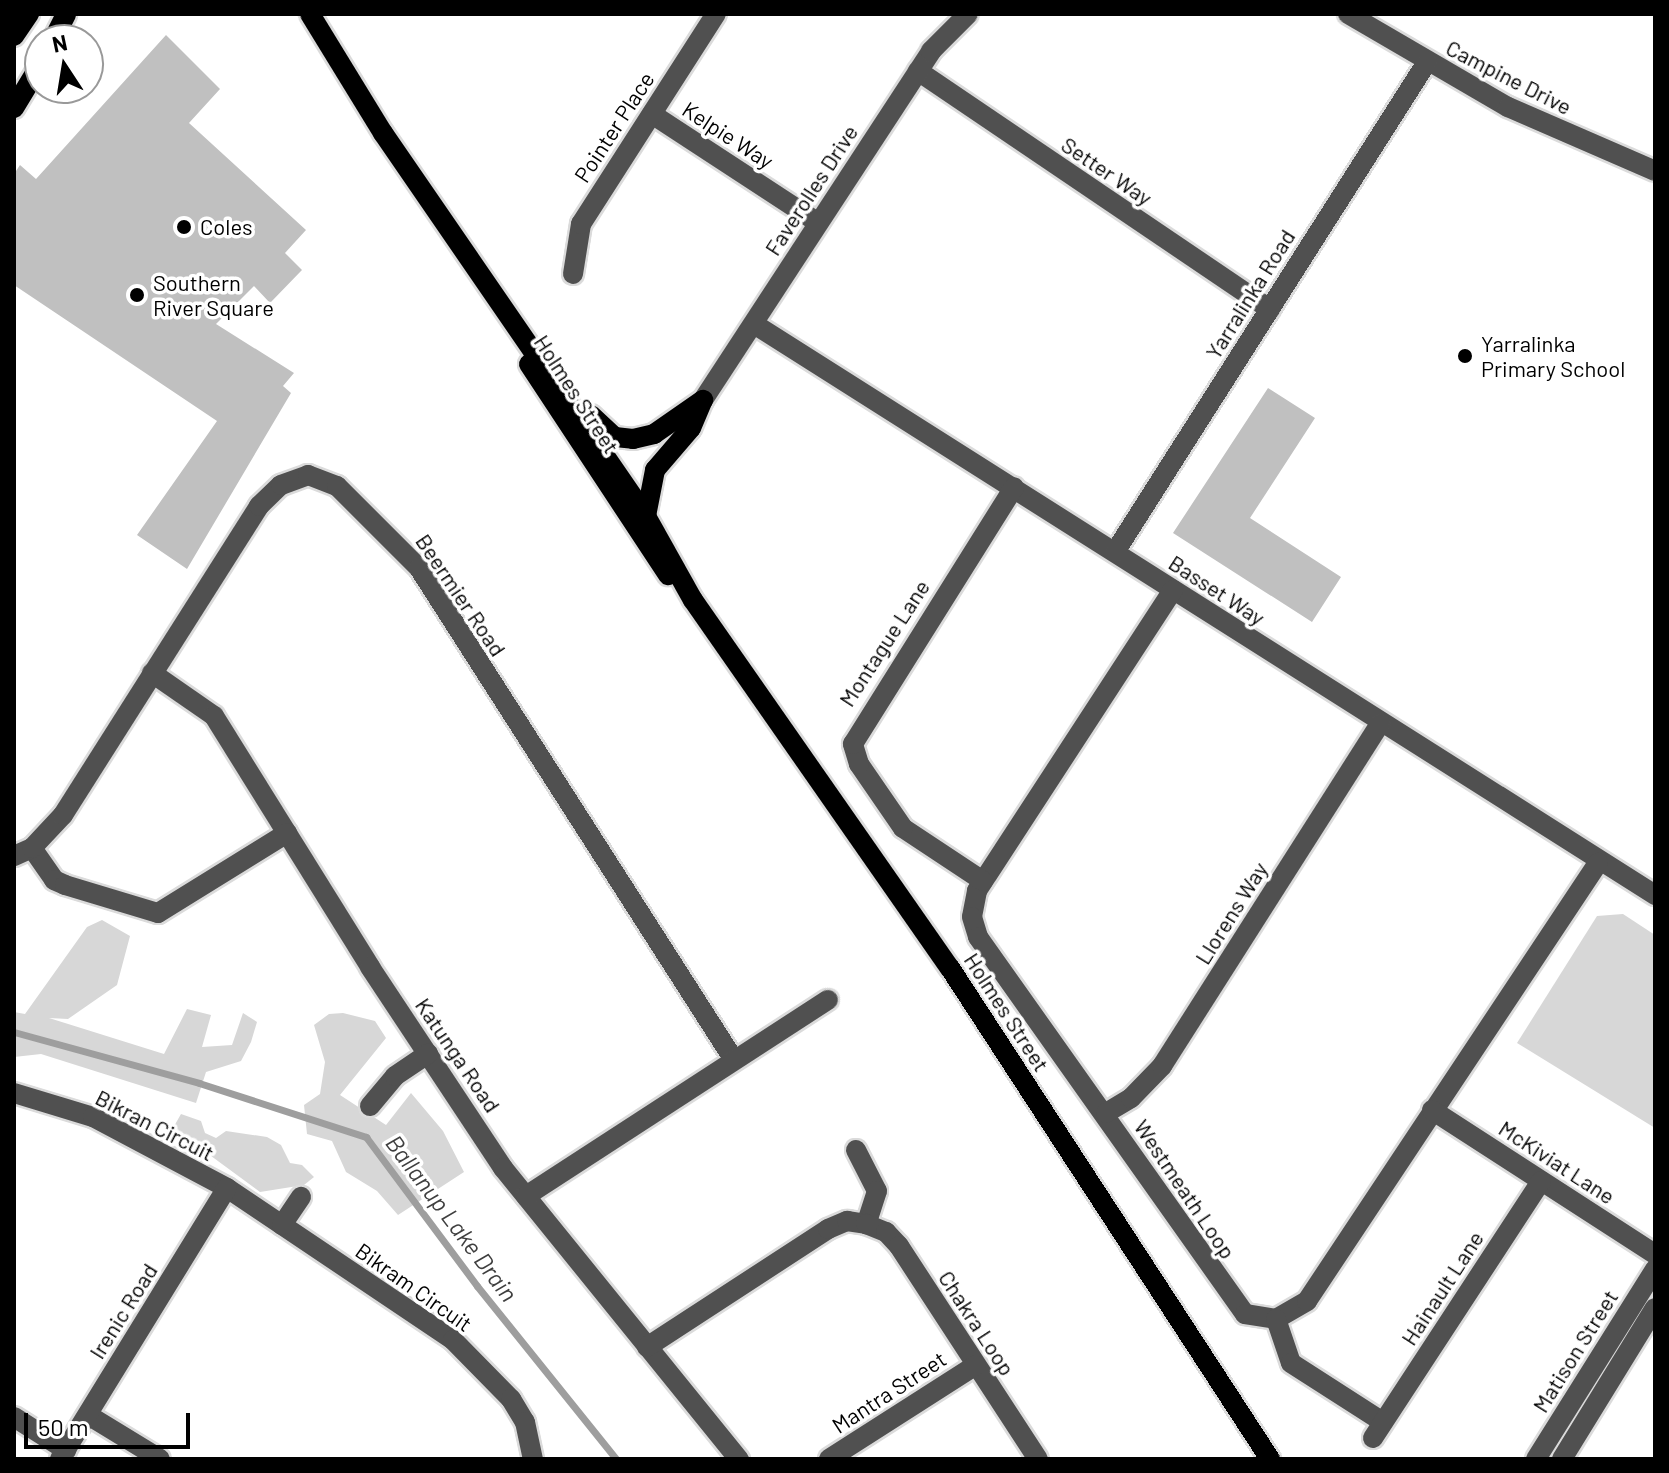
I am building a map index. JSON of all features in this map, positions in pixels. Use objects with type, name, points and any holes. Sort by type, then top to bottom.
[{"type":"main road","points":[[14,36],[29,14]]},
{"type":"main road","name":"Holmes Street","points":[[310,14],[431,205],[484,273],[646,516],[693,600],[950,968],[1270,1459]]},
{"type":"main road","name":"Holmes Street","points":[[431,205],[439,227],[619,505],[682,595],[693,600]]},
{"type":"main road","points":[[484,273],[521,303],[579,398],[615,437],[654,434],[703,400]]},
{"type":"main road","points":[[646,516],[655,470],[691,428],[703,400]]},
{"type":"street","name":"Pointer Place","points":[[573,274],[581,224],[716,14]]},
{"type":"street","name":"Campine Drive","points":[[1353,15],[1427,62],[1508,107],[1655,171]]},
{"type":"street","name":"Faverolles Drive","points":[[703,400],[817,222],[958,17]]},
{"type":"street","name":"Yarralinka Road","points":[[1115,552],[1427,62]]},
{"type":"street","name":"Setter Way","points":[[918,71],[1270,309]]},
{"type":"street","name":"Kelpie Way","points":[[652,114],[817,222]]},
{"type":"street","name":"Basset Way","points":[[754,324],[1014,487],[1598,863],[1655,895]]},
{"type":"street","name":"Beermier Road","points":[[23,852],[63,815],[259,506],[281,485],[308,475],[337,486],[419,568],[734,1060]]},
{"type":"street","name":"Montague Lane","points":[[983,881],[903,828],[859,764],[853,744],[1014,487]]},
{"type":"street","name":"Westmeath Loop","points":[[1173,590],[983,881],[972,907],[978,937],[1106,1113],[1229,1298],[1245,1314],[1276,1319]]},
{"type":"street","name":"Katunga Road","points":[[152,673],[214,716],[428,1054],[526,1196],[739,1459]]},
{"type":"street","name":"Llorens Way","points":[[1106,1113],[1131,1098],[1162,1066],[1380,724]]},
{"type":"street","points":[[23,852],[54,880],[65,885],[158,913],[287,833]]},
{"type":"street","points":[[1276,1319],[1307,1301],[1598,863]]},
{"type":"street","points":[[526,1196],[828,1000]]},
{"type":"street","points":[[370,1106],[395,1076],[428,1054]]},
{"type":"street","name":"Bikran Circuit","points":[[16,1096],[93,1117],[227,1188]]},
{"type":"street","name":"McKiviat Lane","points":[[1432,1110],[1655,1254]]},
{"type":"street","points":[[647,1347],[828,1229],[847,1221],[866,1224],[877,1191],[856,1150]]},
{"type":"street","name":"Hainault Lane","points":[[1276,1319],[1291,1363],[1378,1430],[1541,1181]]},
{"type":"street","name":"Bikram Circuit","points":[[227,1188],[453,1340],[511,1399],[525,1422],[533,1459]]},
{"type":"street","name":"Irenic Road","points":[[63,1454],[227,1188]]},
{"type":"street","points":[[282,1225],[301,1197]]},
{"type":"street","name":"Chakra Loop","points":[[866,1224],[886,1232],[899,1246],[1038,1459]]},
{"type":"street","name":"Matison Street","points":[[1536,1459],[1655,1269]]},
{"type":"street","name":"Matison Street","points":[[1568,1457],[1655,1308]]},
{"type":"street","name":"Mantra Street","points":[[829,1459],[976,1365]]},
{"type":"street","points":[[88,1415],[160,1459]]},
{"type":"street","points":[[14,1417],[63,1454]]},
{"type":"street","points":[[1547,1439],[1568,1457]]},
{"type":"shaded area","points":[[1623,914],[1655,935],[1655,1128],[1517,1043],[1597,916]]},
{"type":"shaded area","points":[[102,920],[130,936],[117,985],[68,1019],[49,1018],[164,1054],[187,1009],[211,1015],[202,1047],[232,1045],[243,1013],[257,1022],[251,1042],[241,1061],[206,1072],[196,1103],[41,1054],[14,1057],[14,1012],[25,1014],[87,927]]},
{"type":"shaded area","points":[[343,1013],[375,1021],[386,1038],[340,1095],[386,1125],[411,1093],[443,1131],[464,1172],[398,1215],[377,1191],[346,1172],[332,1141],[307,1134],[304,1105],[320,1094],[325,1062],[314,1025],[329,1014]]},
{"type":"shaded area","points":[[181,1114],[201,1121],[205,1133],[216,1138],[226,1131],[267,1137],[281,1145],[290,1163],[302,1165],[314,1177],[304,1185],[260,1192],[173,1128]]},
{"type":"building","name":"Southern River Square","points":[[166,35],[220,89],[189,123],[306,230],[285,253],[302,270],[270,303],[254,286],[216,324],[294,373],[283,386],[291,393],[187,569],[137,535],[217,421],[14,285],[14,174],[20,165],[36,179]]},
{"type":"building","points":[[1268,388],[1315,418],[1250,518],[1341,577],[1312,622],[1173,533]]},
{"type":"waterway","name":"Ballanup Lake Drain","points":[[14,1032],[199,1083],[366,1137],[477,1286],[616,1459]]},
{"type":"place","name":"Coles","points":[[184,227]]},
{"type":"place","name":"Southern River Square","points":[[137,295]]},
{"type":"place","name":"Yarralinka Primary School","points":[[1465,356]]}]
